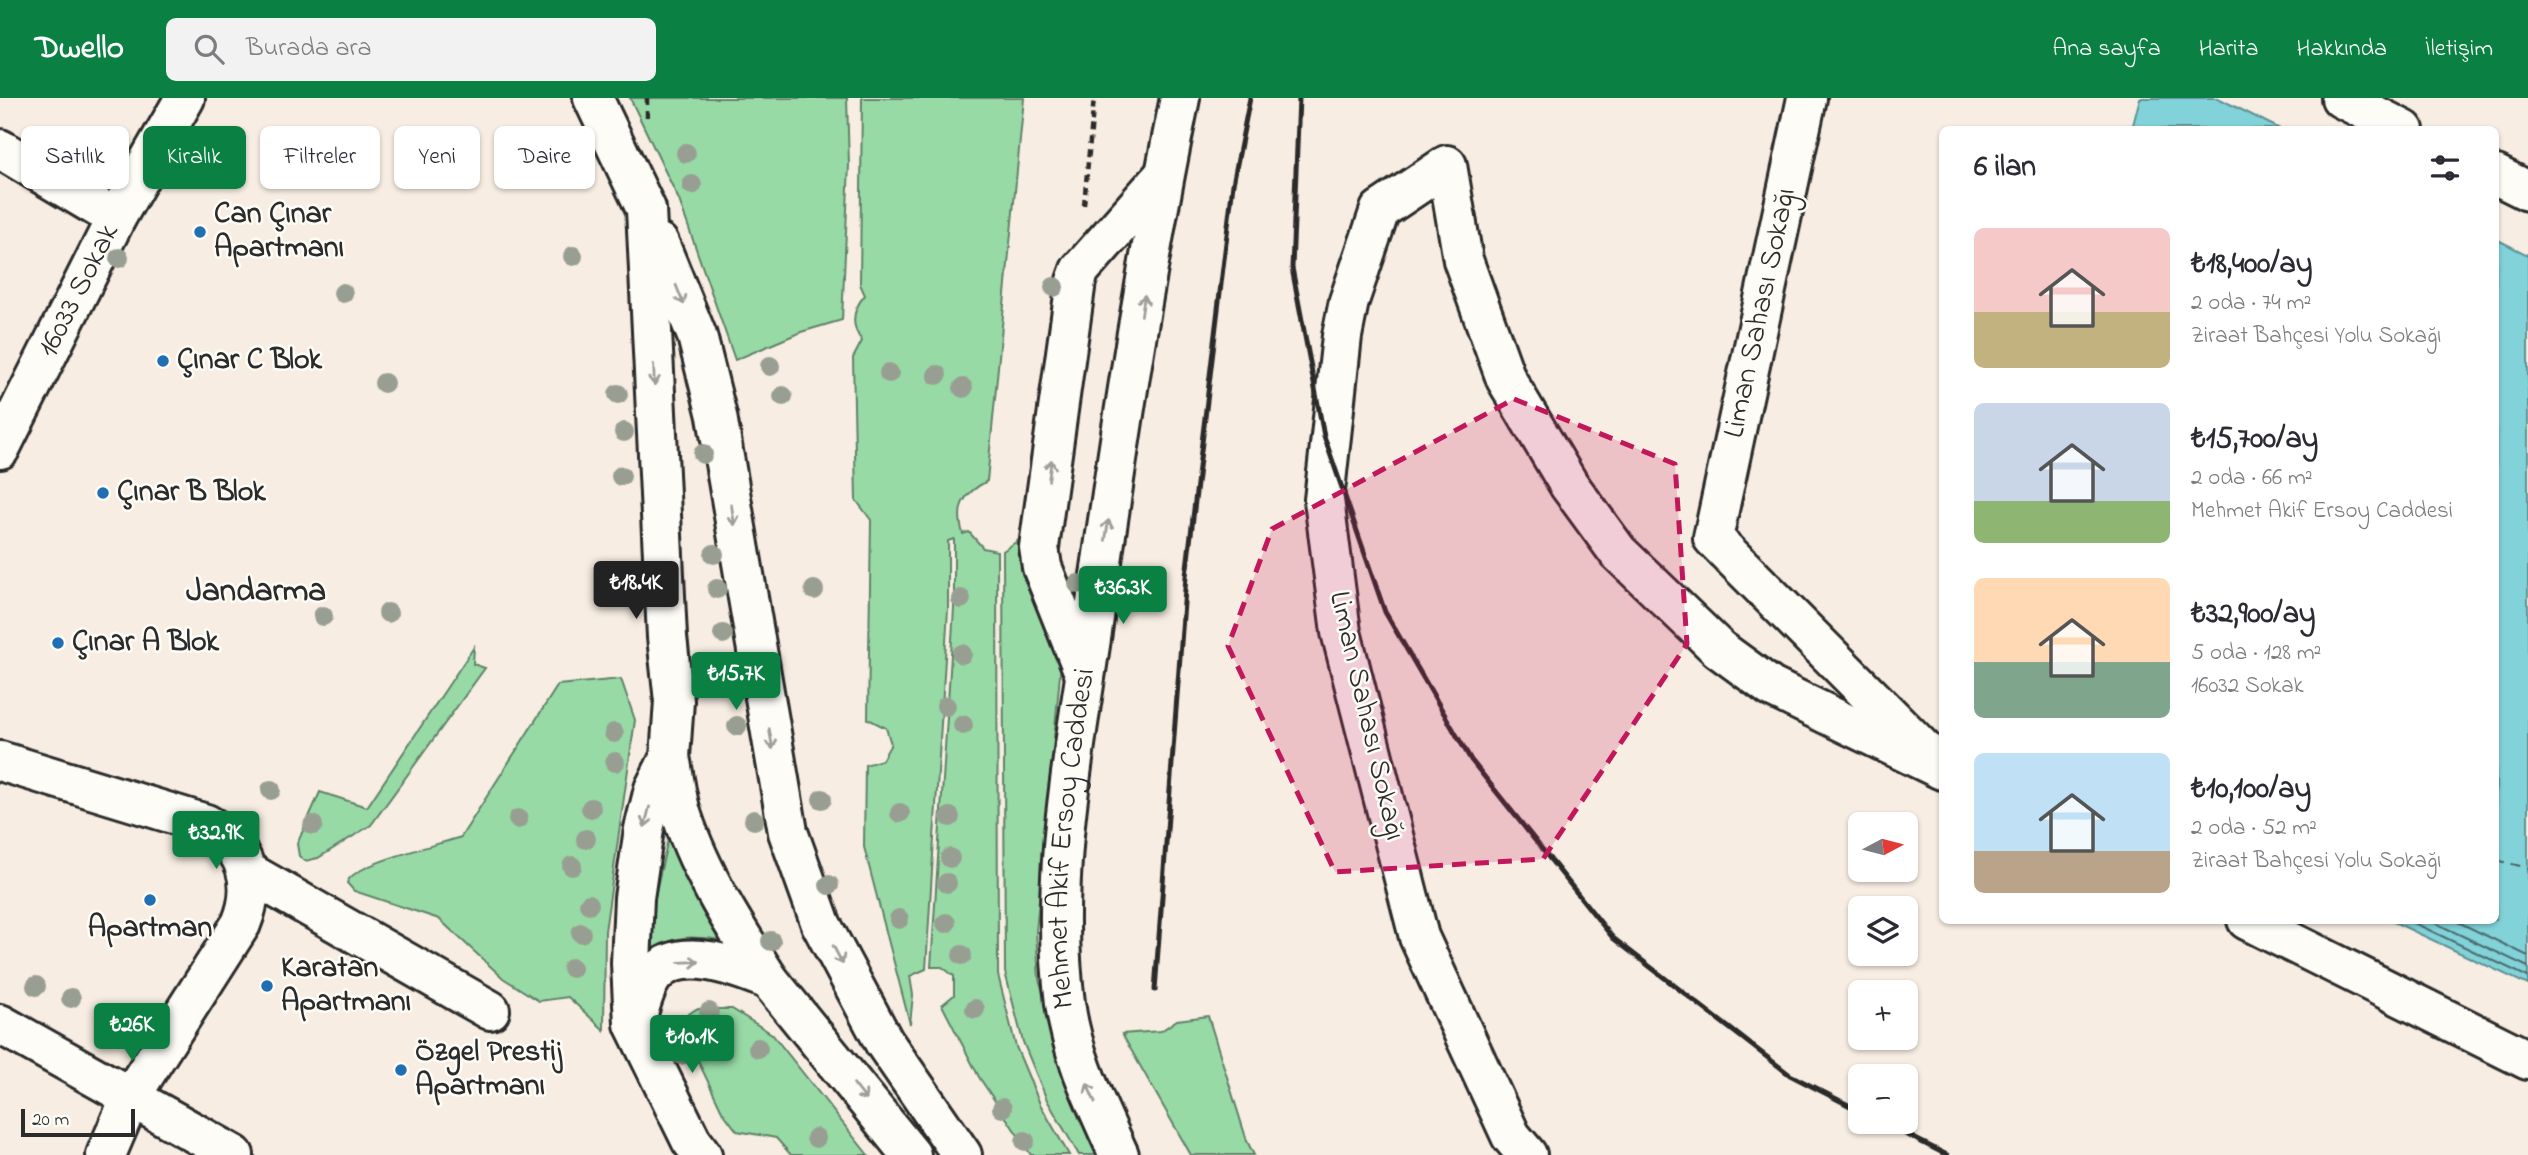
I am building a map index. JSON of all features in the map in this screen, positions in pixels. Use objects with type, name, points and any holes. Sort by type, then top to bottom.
[{"type":"street","name":"16033 Sokak","points":[[0,449],[116,218],[185,98]]},
{"type":"street","points":[[593,98],[646,209],[697,336],[717,416],[788,832],[821,924],[884,1042],[962,1155]]},
{"type":"street","name":"Mehmet Akif Ersoy Caddesi","points":[[1119,1155],[1075,1056],[1060,948],[1066,816],[1164,175],[1180,98]]},
{"type":"street","name":"Liman Sahası Sokağı","points":[[1807,98],[1713,538],[1939,766]]},
{"type":"street","points":[[2341,98],[2396,126]]},
{"type":"street","points":[[0,149],[116,218]]},
{"type":"street","name":"Liman Sahası Sokağı","points":[[1527,1155],[1511,1136],[1419,937],[1341,632],[1324,500],[1342,336],[1349,301],[1380,210],[1447,165],[1463,260],[1506,379],[1569,485],[1618,552],[1719,649],[1771,687],[1939,768]]},
{"type":"street","points":[[1086,675],[1042,567],[1039,547],[1080,270],[1164,175]]},
{"type":"street","points":[[2499,176],[2528,191]]},
{"type":"street","points":[[646,209],[667,637],[674,701],[670,757],[682,816],[738,931],[769,980],[911,1155]]},
{"type":"street","points":[[670,757],[650,802],[634,898],[631,964],[634,1024],[691,1140],[702,1155]]},
{"type":"street","points":[[0,761],[206,824],[233,843],[248,872],[248,908],[241,924],[131,1096],[106,1155]]},
{"type":"street","points":[[248,872],[490,1010]]},
{"type":"street","points":[[2255,924],[2528,1060]]},
{"type":"street","points":[[634,1024],[654,975],[668,964],[706,961],[737,967],[769,980]]},
{"type":"street","points":[[0,1024],[234,1155]]},
{"type":"path","points":[[1080,270],[1094,98]]},
{"type":"highlighted area","points":[[1514,399],[1675,464],[1687,644],[1543,859],[1335,872],[1228,646],[1272,529]]},
{"type":"green space","points":[[630,98],[847,98],[849,165],[842,320],[801,332],[735,360],[679,200]]},
{"type":"green space","points":[[862,98],[1024,98],[987,481],[967,496],[960,516],[963,534],[969,532],[983,548],[997,551],[998,975],[1016,1047],[1040,1104],[1069,1155],[1031,1155],[979,1077],[942,1005],[954,995],[954,976],[942,967],[931,967],[954,608],[954,539],[948,541],[948,609],[926,969],[910,976],[913,995],[910,1024],[864,847],[865,765],[882,760],[891,744],[886,728],[868,719],[871,520],[856,500],[853,358],[862,341],[854,318],[857,306],[865,295],[860,284]]},
{"type":"green space","points":[[1023,537],[1062,653],[1036,932],[1039,979],[1053,1025],[1112,1155],[1079,1155],[1047,1100],[1023,1042],[1005,972],[1003,551]]},
{"type":"green space","points":[[474,647],[473,664],[485,668],[371,825],[318,858],[305,861],[299,856],[297,844],[320,792],[367,807]]},
{"type":"green space","points":[[621,679],[635,720],[605,931],[604,1030],[568,997],[539,1001],[503,978],[439,919],[354,891],[347,883],[352,876],[380,862],[461,837],[558,685]]},
{"type":"green space","points":[[668,839],[706,915],[723,940],[676,939],[652,953],[654,900]]},
{"type":"green space","points":[[696,1009],[732,1009],[772,1034],[868,1155],[791,1155],[776,1138],[737,1131],[722,1111],[679,1021]]},
{"type":"green space","points":[[1208,1016],[1247,1141],[1254,1155],[1191,1155],[1122,1034],[1161,1031],[1177,1020]]},
{"type":"water","points":[[2140,98],[2218,98],[2274,126],[2133,126]]},
{"type":"water","points":[[2499,240],[2528,255],[2528,985],[2398,924],[2499,924]]},
{"type":"ferry route","points":[[2499,861],[2528,868]]},
{"type":"railway","points":[[1155,990],[1186,576],[1233,184],[1250,98]]},
{"type":"railway","points":[[1299,98],[1292,268],[1324,436],[1385,612],[1471,760],[1613,938],[1790,1075],[1848,1105]]},
{"type":"railway","points":[[1906,1134],[1947,1155]]},
{"type":"place","name":"Can Çınar Apartmanı","points":[[200,232]]},
{"type":"place","name":"Çınar C Blok","points":[[163,361]]},
{"type":"place","name":"Çınar B Blok","points":[[103,493]]},
{"type":"place","name":"Çınar A Blok","points":[[58,643]]},
{"type":"place","name":"Apartman","points":[[150,900]]},
{"type":"place","name":"Karatan Apartmanı","points":[[267,986]]},
{"type":"place","name":"Özgel Prestij Apartmanı","points":[[401,1070]]},
{"type":"district","name":"Jandarma","points":[[256,592]]}]
